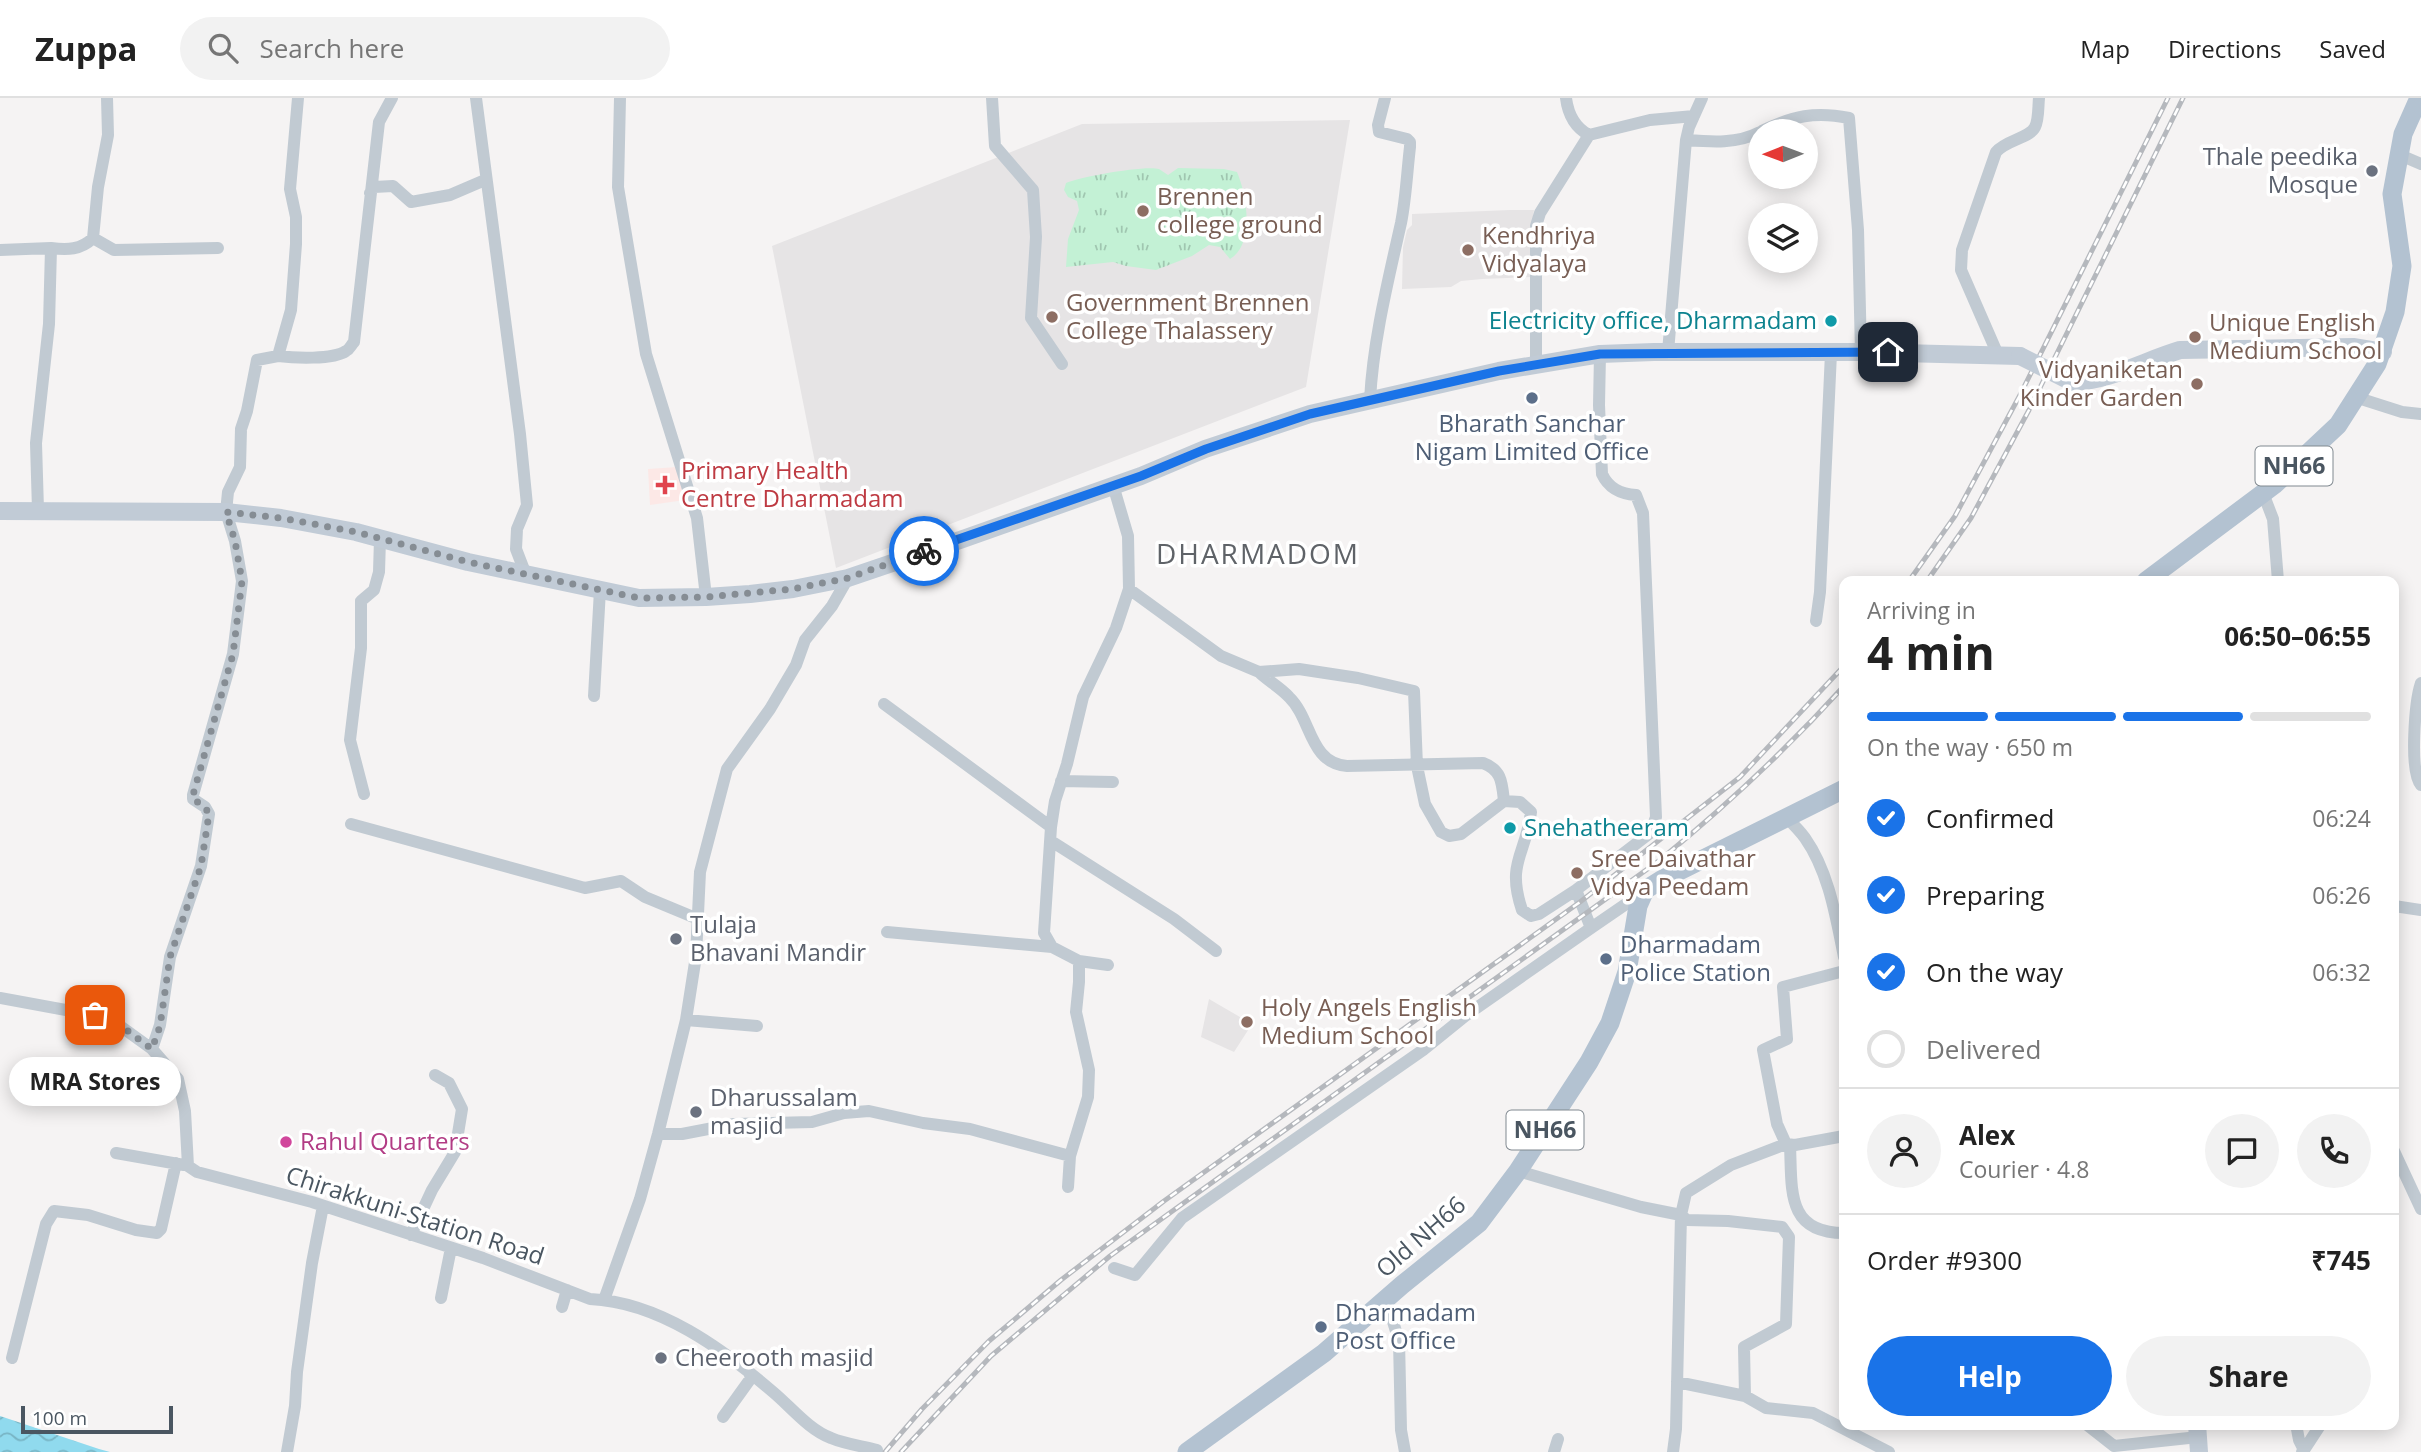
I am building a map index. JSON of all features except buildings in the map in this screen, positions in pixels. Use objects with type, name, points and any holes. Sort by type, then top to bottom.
[{"type":"main road","name":"NH66","points":[[2153,576],[2263,494],[2338,425],[2383,352],[2395,312],[2402,266],[2392,194],[2403,134],[2419,98]]},
{"type":"main road","points":[[0,511],[226,512],[281,518],[526,575],[639,598],[706,597],[793,589],[848,578],[1310,414],[1536,364],[1600,354],[1861,352],[2020,356],[2072,382],[2089,382],[2180,350],[2353,347],[2383,352]]},
{"type":"main road","points":[[1645,890],[1839,792]]},
{"type":"main road","name":"Old NH66","points":[[1187,1452],[1324,1353],[1479,1223],[1518,1171],[1589,1062],[1610,1023],[1627,972],[1638,906],[1645,890]]},
{"type":"street","points":[[0,250],[64,250],[80,247],[93,238],[98,187],[108,135],[107,98]]},
{"type":"street","points":[[278,356],[291,310],[296,217],[290,190],[298,98]]},
{"type":"street","points":[[152,1049],[160,1026],[170,957],[201,866],[209,814],[205,807],[193,799],[193,795],[233,654],[242,581],[235,541],[226,512],[228,492],[240,467],[241,429],[257,360],[278,356],[303,359],[334,354],[346,351],[354,342],[379,122],[392,98]]},
{"type":"street","points":[[476,98],[520,434],[527,505],[517,529],[516,549],[526,575]]},
{"type":"street","points":[[620,98],[618,187],[646,354],[696,518],[706,597]]},
{"type":"street","points":[[992,98],[995,146],[1033,190],[1036,237],[1031,318],[1062,364]]},
{"type":"street","points":[[1370,400],[1371,369],[1401,221],[1410,147],[1407,139],[1379,132],[1378,125],[1385,98]]},
{"type":"street","points":[[1566,98],[1572,120],[1580,131],[1589,135],[1650,120],[1694,116]]},
{"type":"street","points":[[1668,352],[1686,140],[1702,98]]},
{"type":"street","points":[[1998,355],[1961,270],[1962,250],[1996,152],[2008,142],[2033,131],[2039,98]]},
{"type":"street","points":[[1794,119],[1826,113],[1849,118],[1858,230],[1861,352]]},
{"type":"street","points":[[1536,364],[1536,226],[1540,213],[1589,135]]},
{"type":"street","points":[[1686,140],[1730,141],[1748,137]]},
{"type":"street","points":[[2400,155],[2421,164]]},
{"type":"street","points":[[370,193],[374,187],[393,186],[411,202],[450,195],[485,180]]},
{"type":"street","points":[[93,238],[114,250],[218,248]]},
{"type":"street","points":[[38,510],[36,443],[49,324],[51,248]]},
{"type":"street","points":[[1816,621],[1820,592],[1831,353]]},
{"type":"street","points":[[1259,672],[1299,669],[1358,678],[1414,691],[1416,766],[1425,804],[1441,832],[1448,835],[1461,834],[1504,801],[1520,802],[1531,812],[1516,863],[1514,880],[1522,910],[1531,916],[1539,914],[1576,890],[1650,832],[1656,817],[1643,513],[1636,495],[1623,494],[1613,488],[1602,474],[1600,354]]},
{"type":"street","points":[[2356,397],[2402,412],[2421,414]]},
{"type":"street","points":[[1052,947],[1047,941],[1043,924],[1055,801],[1068,764],[1083,697],[1116,628],[1129,589],[1128,536],[1113,485]]},
{"type":"street","points":[[2263,494],[2273,519],[2278,576]]},
{"type":"street","points":[[364,794],[350,740],[361,648],[361,601],[374,590],[379,572],[380,539]]},
{"type":"street","points":[[604,1300],[639,1199],[686,1020],[696,956],[700,872],[727,769],[770,709],[796,665],[805,640],[832,606],[848,578]]},
{"type":"street","points":[[1129,589],[1221,656],[1259,672],[1294,703],[1326,761],[1347,766],[1483,763],[1500,775],[1504,801]]},
{"type":"street","points":[[594,695],[600,590]]},
{"type":"street","points":[[2421,683],[2417,696],[2414,771],[2421,785]]},
{"type":"street","points":[[884,704],[1051,827]]},
{"type":"street","points":[[1061,781],[1113,782]]},
{"type":"street","points":[[1787,818],[1805,838],[1818,862],[1832,901],[1839,933]]},
{"type":"street","points":[[351,824],[585,888],[621,881],[645,897],[698,919]]},
{"type":"street","points":[[1051,841],[1174,919],[1216,951]]},
{"type":"street","points":[[1576,890],[1591,928]]},
{"type":"street","points":[[1114,1268],[1135,1275],[1182,1218],[1423,1050],[1465,1016],[1645,890]]},
{"type":"street","points":[[2399,907],[2421,910]]},
{"type":"street","points":[[887,932],[1052,947],[1079,961],[1108,965]]},
{"type":"street","points":[[1068,1187],[1070,1157],[1088,1097],[1089,1070],[1076,1012],[1079,961]]},
{"type":"street","points":[[1839,972],[1783,987],[1787,1039],[1763,1049],[1777,1124],[1788,1145],[1796,1209],[1805,1223],[1830,1233],[1839,1233]]},
{"type":"street","points":[[0,998],[109,1017],[152,1049],[178,1079],[185,1111],[182,1164],[157,1233],[136,1230],[88,1215],[54,1211],[46,1224],[12,1358]]},
{"type":"street","points":[[686,1020],[757,1026]]},
{"type":"street","points":[[411,1235],[432,1190],[455,1152],[461,1120],[462,1109],[449,1083],[435,1075]]},
{"type":"street","points":[[658,1134],[682,1134],[734,1124],[811,1122],[844,1113],[869,1111],[923,1123],[970,1129],[1070,1157]]},
{"type":"street","points":[[1672,1452],[1677,1382],[1681,1214],[1686,1193],[1731,1165],[1788,1145],[1839,1137]]},
{"type":"street","name":"Chirakkuni-Station Road","points":[[116,1153],[182,1164],[197,1172],[323,1206],[387,1231],[411,1235],[451,1248],[590,1299],[642,1309],[689,1331],[749,1372],[816,1430],[851,1448],[877,1450]]},
{"type":"street","points":[[2399,1162],[2421,1209]]},
{"type":"street","points":[[1518,1171],[1641,1207],[1681,1214],[1687,1220],[1782,1227],[1789,1237],[1786,1324],[1744,1347],[1745,1396]]},
{"type":"street","points":[[287,1452],[312,1263],[323,1206]]},
{"type":"street","points":[[441,1298],[451,1248]]},
{"type":"street","points":[[562,1307],[567,1290]]},
{"type":"street","points":[[1386,1299],[1399,1341],[1401,1430],[1405,1452]]},
{"type":"street","points":[[723,1417],[751,1378],[749,1372]]},
{"type":"street","points":[[1677,1382],[1745,1396],[1766,1408],[1813,1413],[1839,1426]]},
{"type":"street","points":[[1846,1430],[1889,1452]]},
{"type":"street","points":[[2094,1430],[2114,1446],[2198,1438]]},
{"type":"street","points":[[2297,1430],[2303,1451]]},
{"type":"street","points":[[2303,1451],[2317,1430]]},
{"type":"street","points":[[1554,1452],[1558,1438]]},
{"type":"shaded area","name":"Government Brennen College Thalassery","points":[[1350,120],[1306,387],[836,568],[772,246],[1082,124]]},
{"type":"shaded area","name":"Kendhriya Vidyalaya","points":[[1534,210],[1531,233],[1533,277],[1482,279],[1461,281],[1451,287],[1402,289],[1403,247],[1407,230],[1412,225],[1412,214]]},
{"type":"shaded area","name":"Primary Health Centre Dharmadam","points":[[677,467],[685,500],[650,505],[648,469]]},
{"type":"shaded area","points":[[1209,999],[1252,1024],[1234,1052],[1201,1037]]},
{"type":"green space","points":[[1152,168],[1168,175],[1178,168],[1224,169],[1237,172],[1244,193],[1247,218],[1246,231],[1238,252],[1230,259],[1220,247],[1209,245],[1192,256],[1156,270],[1113,262],[1066,267],[1068,239],[1079,210],[1077,201],[1068,197],[1064,190],[1066,183],[1097,175]]},
{"type":"water","points":[[0,1416],[99,1449],[110,1452],[0,1452]]},
{"type":"railway","points":[[1913,576],[1955,516],[2020,395],[2168,98]]},
{"type":"railway","points":[[1930,576],[1971,518],[2029,410],[2183,98]]},
{"type":"railway","points":[[885,1452],[922,1409],[989,1341],[1061,1280],[1164,1201],[1580,902],[1740,777],[1839,671]]},
{"type":"railway","points":[[901,1452],[991,1356],[1110,1256],[1660,860],[1755,776],[1839,691]]},
{"type":"way so far","points":[[95,1015],[109,1017],[152,1049],[160,1026],[170,957],[201,866],[210,822],[205,807],[193,799],[193,795],[233,654],[242,581],[235,541],[226,512],[281,518],[356,532],[468,562],[639,598],[706,597],[793,589],[848,578],[924,551]]},
{"type":"place","name":"Thale peedika Mosque","points":[[2372,171]]},
{"type":"place","name":"Brennen college ground","points":[[1143,211]]},
{"type":"place","name":"Kendhriya Vidyalaya","points":[[1468,250]]},
{"type":"place","name":"Government Brennen College Thalassery","points":[[1052,317]]},
{"type":"place","name":"Electricity office, Dharmadam","points":[[1831,321]]},
{"type":"place","name":"Unique English Medium School","points":[[2195,337]]},
{"type":"place","name":"Vidyaniketan Kinder Garden","points":[[2197,384]]},
{"type":"place","name":"Bharath Sanchar Nigam Limited Office","points":[[1532,398]]},
{"type":"place","name":"Primary Health Centre Dharmadam","points":[[665,485]]},
{"type":"place","name":"Snehatheeram","points":[[1510,828]]},
{"type":"place","name":"Sree Daivathar Vidya Peedam","points":[[1577,873]]},
{"type":"place","name":"Tulaja Bhavani Mandir","points":[[676,939]]},
{"type":"place","name":"Dharmadam Police Station","points":[[1606,959]]},
{"type":"place","name":"MRA Stores","points":[[95,1015]]},
{"type":"place","name":"Holy Angels English Medium School","points":[[1247,1022]]},
{"type":"place","name":"Dharussalam masjid","points":[[696,1112]]},
{"type":"place","name":"Rahul Quarters","points":[[286,1142]]},
{"type":"place","name":"Dharmadam Post Office","points":[[1321,1327]]},
{"type":"place","name":"Cheerooth masjid","points":[[661,1358]]},
{"type":"district","name":"DHARMADOM","points":[[1258,554]]},
{"type":"route","points":[[924,551],[1310,414],[1499,371],[1600,354],[1888,352]]}]
